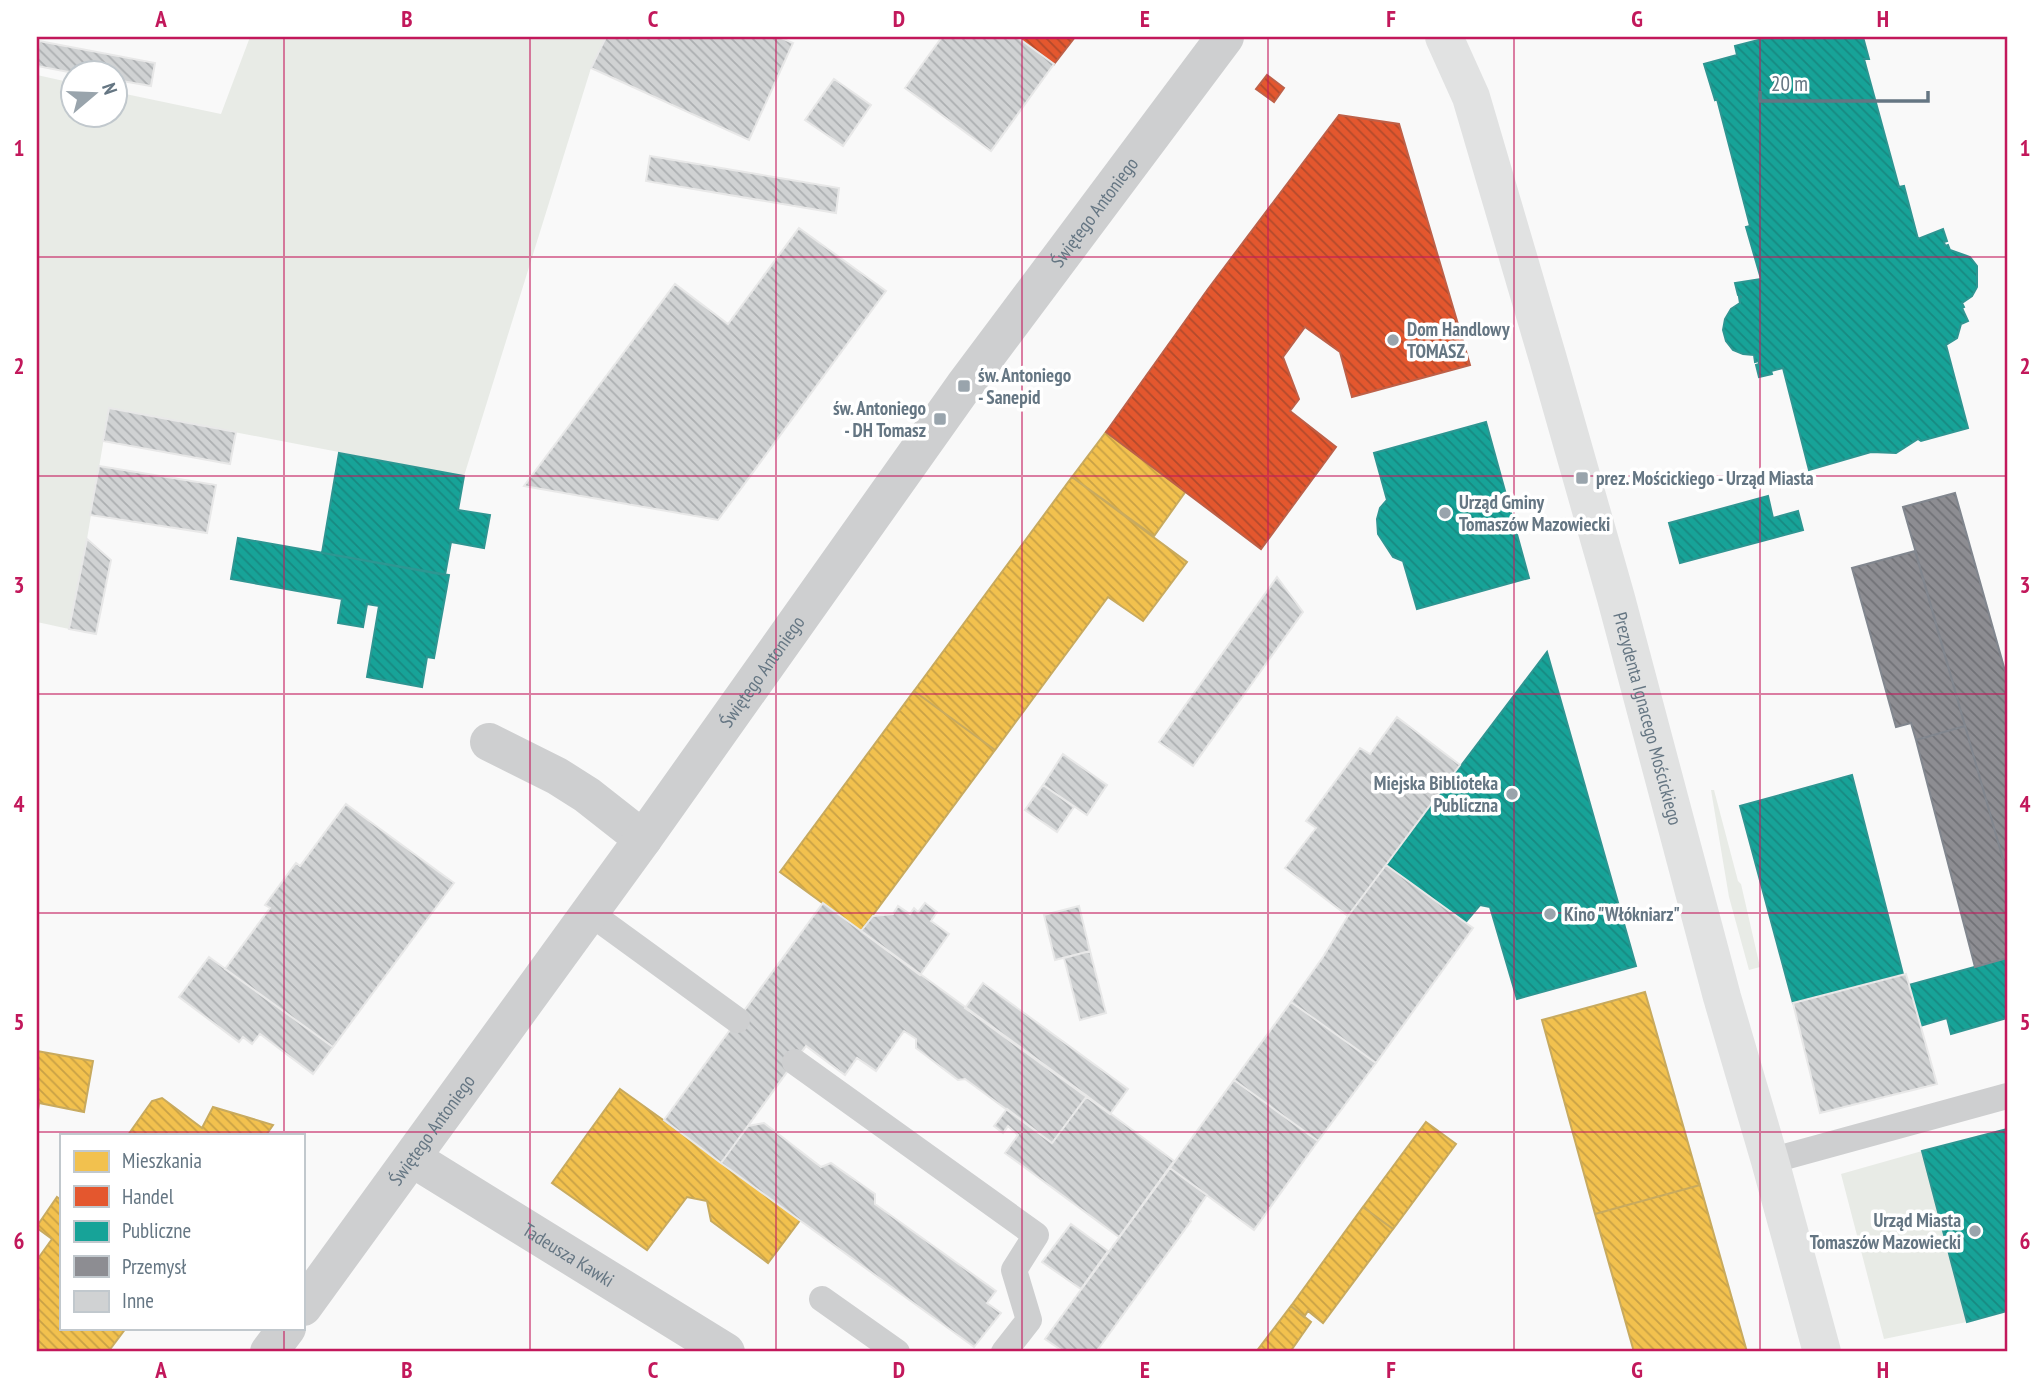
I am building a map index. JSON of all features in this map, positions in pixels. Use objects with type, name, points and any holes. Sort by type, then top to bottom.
[{"type":"main road","name":"Prezydenta Ignacego Mościckiego","points":[[1444,37],[1468,86]]},
{"type":"main road","name":"Prezydenta Ignacego Mościckiego","points":[[1462,37],[1468,86],[1620,611],[1722,997],[1822,1352]]},
{"type":"street","name":"Świętego Antoniego","points":[[304,1306],[590,913],[964,386],[1225,37]]},
{"type":"street","points":[[1434,37],[1468,86]]},
{"type":"street","points":[[489,742],[567,783],[643,839]]},
{"type":"street","name":"Tadeusza Kawki","points":[[412,1158],[726,1352]]},
{"type":"street","points":[[269,1352],[286,1330]]},
{"type":"lane","points":[[590,913],[737,1020]]},
{"type":"lane","points":[[795,1062],[1036,1236],[1014,1270],[1029,1320],[1004,1352]]},
{"type":"lane","points":[[1770,1161],[2007,1096]]},
{"type":"lane","points":[[822,1299],[897,1352]]},
{"type":"shaded area","points":[[250,37],[606,37],[591,68],[464,476],[109,408],[69,629],[37,622],[37,75],[60,80],[60,130],[130,130],[130,95],[221,114]]},
{"type":"shaded area","points":[[1711,790],[1714,790],[1741,884],[1760,967],[1749,970],[1729,897]]},
{"type":"shaded area","points":[[1922,1151],[1967,1322],[1884,1339],[1841,1174]]},
{"type":"building: Mieszkania","points":[[1106,432],[1186,491],[1154,536],[1072,477]]},
{"type":"building: Mieszkania","points":[[1072,477],[1187,562],[1143,621],[1108,597],[995,750],[914,691]]},
{"type":"building: Mieszkania","points":[[914,691],[995,750],[861,931],[780,872]]},
{"type":"building: Mieszkania","points":[[1645,992],[1700,1185],[1595,1214],[1542,1020]]},
{"type":"building: Mieszkania","points":[[37,1051],[93,1061],[84,1112],[39,1103],[37,1117]]},
{"type":"building: Mieszkania","points":[[620,1089],[801,1219],[768,1263],[711,1221],[707,1201],[687,1197],[647,1250],[552,1183]]},
{"type":"building: Mieszkania","points":[[162,1098],[202,1128],[213,1107],[273,1125],[267,1134],[129,1134],[152,1101]]},
{"type":"building: Mieszkania","points":[[1426,1122],[1456,1144],[1393,1229],[1363,1207]]},
{"type":"building: Mieszkania","points":[[1700,1185],[1747,1352],[1634,1352],[1595,1214]]},
{"type":"building: Mieszkania","points":[[57,1197],[60,1199],[60,1330],[124,1330],[108,1352],[37,1352],[37,1260],[52,1239],[37,1226]]},
{"type":"building: Mieszkania","points":[[1363,1207],[1393,1229],[1323,1323],[1308,1311],[1304,1317],[1291,1306]]},
{"type":"building: Mieszkania","points":[[1291,1306],[1311,1322],[1290,1352],[1256,1352]]},
{"type":"building: Handel","points":[[1017,37],[1075,37],[1054,64]]},
{"type":"building: Handel","points":[[1267,75],[1284,88],[1274,102],[1256,89]]},
{"type":"building: Handel","name":"Dom Handlowy TOMASZ","points":[[1339,115],[1399,124],[1470,365],[1352,397],[1340,352],[1305,327],[1283,357],[1299,399],[1290,411],[1336,447],[1261,549],[1106,432],[1208,289]]},
{"type":"building: Publiczne","points":[[1770,37],[1863,37],[1869,59],[1864,59],[1899,187],[1904,186],[1918,239],[1943,229],[1947,241],[1944,242],[1945,246],[1948,245],[1950,250],[1970,257],[1977,266],[1977,287],[1972,296],[1962,303],[1968,321],[1961,324],[1957,338],[1946,345],[1968,428],[1921,441],[1918,439],[1896,453],[1871,452],[1809,470],[1783,368],[1759,377],[1756,365],[1759,361],[1755,362],[1754,355],[1733,350],[1726,341],[1723,330],[1725,319],[1731,309],[1740,303],[1739,297],[1742,297],[1738,295],[1735,283],[1761,279],[1746,227],[1750,226],[1717,99],[1715,100],[1704,64],[1737,55],[1735,46]]},
{"type":"building: Publiczne","name":"Urząd Gminy Tomaszów Mazowiecki","points":[[1486,422],[1529,578],[1417,609],[1403,561],[1393,557],[1378,534],[1377,519],[1380,508],[1387,500],[1374,453]]},
{"type":"building: Publiczne","points":[[339,453],[464,476],[458,510],[490,515],[484,548],[451,542],[445,575],[322,553]]},
{"type":"building: Publiczne","points":[[1768,496],[1773,518],[1798,511],[1803,530],[1680,563],[1669,523]]},
{"type":"building: Publiczne","points":[[238,538],[449,575],[434,658],[427,657],[422,687],[367,677],[379,606],[367,604],[363,627],[338,623],[342,599],[231,579]]},
{"type":"building: Publiczne","points":[[1547,652],[1636,966],[1517,999],[1490,907],[1480,905],[1465,923],[1386,865]]},
{"type":"building: Publiczne","points":[[1852,775],[1903,974],[1793,1003],[1740,806]]},
{"type":"building: Publiczne","points":[[2007,958],[2007,1018],[1951,1034],[1947,1018],[1920,1026],[1909,985]]},
{"type":"building: Publiczne","name":"Urząd Miasta Tomaszów Mazowiecki","points":[[2007,1129],[2007,1311],[1967,1322],[1922,1151]]},
{"type":"building: Przemysł","points":[[1955,493],[2007,678],[2006,870],[1903,507]]},
{"type":"building: Przemysł","points":[[1915,551],[1965,726],[1916,740],[1911,723],[1896,727],[1852,568]]},
{"type":"building: Przemysł","points":[[1965,726],[2007,873],[2007,958],[1975,967],[1916,740]]},
{"type":"building: Inne","points":[[606,37],[779,37],[793,43],[749,140],[591,68]]},
{"type":"building: Inne","points":[[942,37],[1017,37],[1054,64],[991,151],[905,88]]},
{"type":"building: Inne","points":[[39,41],[155,63],[151,86],[130,82],[130,60],[60,60],[60,70],[37,66]]},
{"type":"building: Inne","points":[[834,79],[871,105],[843,146],[805,120]]},
{"type":"building: Inne","points":[[650,156],[839,188],[836,213],[646,181]]},
{"type":"building: Inne","points":[[799,228],[886,291],[718,520],[524,486],[675,284],[728,324]]},
{"type":"building: Inne","points":[[109,408],[236,432],[230,464],[103,441]]},
{"type":"building: Inne","points":[[99,466],[216,485],[207,533],[90,515]]},
{"type":"building: Inne","points":[[87,539],[111,560],[96,634],[69,629]]},
{"type":"building: Inne","points":[[1277,577],[1303,612],[1193,766],[1159,742]]},
{"type":"building: Inne","points":[[1397,717],[1460,765],[1348,916],[1285,868],[1316,828],[1306,821],[1360,748],[1370,754]]},
{"type":"building: Inne","points":[[1063,754],[1107,785],[1087,815],[1043,785]]},
{"type":"building: Inne","points":[[1043,785],[1074,807],[1057,832],[1025,810]]},
{"type":"building: Inne","points":[[346,804],[454,883],[333,1047],[225,969],[270,908],[265,905],[296,863],[300,866]]},
{"type":"building: Inne","points":[[1386,865],[1473,928],[1376,1063],[1291,1002],[1348,916]]},
{"type":"building: Inne","points":[[823,903],[1087,1096],[1052,1143],[965,1079],[958,1080],[916,1048],[916,1039],[904,1031],[876,1071],[857,1058],[845,1075],[806,1046],[721,1163],[664,1120]]},
{"type":"building: Inne","points":[[925,903],[937,912],[931,921],[949,934],[920,975],[861,931],[873,916],[893,914],[898,906],[910,914],[914,908],[918,912]]},
{"type":"building: Inne","points":[[1079,906],[1090,951],[1055,960],[1044,915]]},
{"type":"building: Inne","points":[[1090,951],[1106,1013],[1080,1020],[1064,958]]},
{"type":"building: Inne","points":[[209,957],[333,1047],[313,1074],[260,1034],[252,1044],[243,1037],[239,1042],[179,997]]},
{"type":"building: Inne","points":[[1906,974],[1937,1084],[1820,1113],[1793,1003]]},
{"type":"building: Inne","points":[[983,983],[1128,1089],[1110,1114],[965,1008]]},
{"type":"building: Inne","points":[[1291,1002],[1376,1063],[1318,1141],[1234,1080]]},
{"type":"building: Inne","points":[[1234,1080],[1318,1141],[1254,1230],[1170,1168]]},
{"type":"building: Inne","points":[[1087,1096],[1174,1161],[1119,1237],[1005,1153],[1018,1135],[1008,1126],[1003,1133],[994,1126],[1007,1109],[1052,1143]]},
{"type":"building: Inne","points":[[764,1123],[821,1167],[831,1163],[875,1194],[875,1204],[996,1291],[987,1303],[1001,1313],[974,1347],[721,1163],[748,1126]]},
{"type":"building: Inne","points":[[1170,1168],[1207,1195],[1096,1352],[1064,1352],[1045,1339]]},
{"type":"building: Inne","points":[[1071,1224],[1108,1251],[1081,1289],[1042,1262]]},
{"type":"place","name":"Dom Handlowy TOMASZ","points":[[1393,340]]},
{"type":"place","name":"św. Antoniego - Sanepid","points":[[964,386]]},
{"type":"place","name":"św. Antoniego - DH Tomasz","points":[[940,419]]},
{"type":"place","name":"prez. Mościckiego - Urząd Miasta","points":[[1582,478]]},
{"type":"place","name":"Urząd Gminy Tomaszów Mazowiecki","points":[[1445,513]]},
{"type":"place","name":"Miejska Biblioteka Publiczna","points":[[1512,794]]},
{"type":"place","name":"Kino \"Włókniarz\"","points":[[1550,914]]},
{"type":"place","name":"Urząd Miasta Tomaszów Mazowiecki","points":[[1975,1231]]}]
